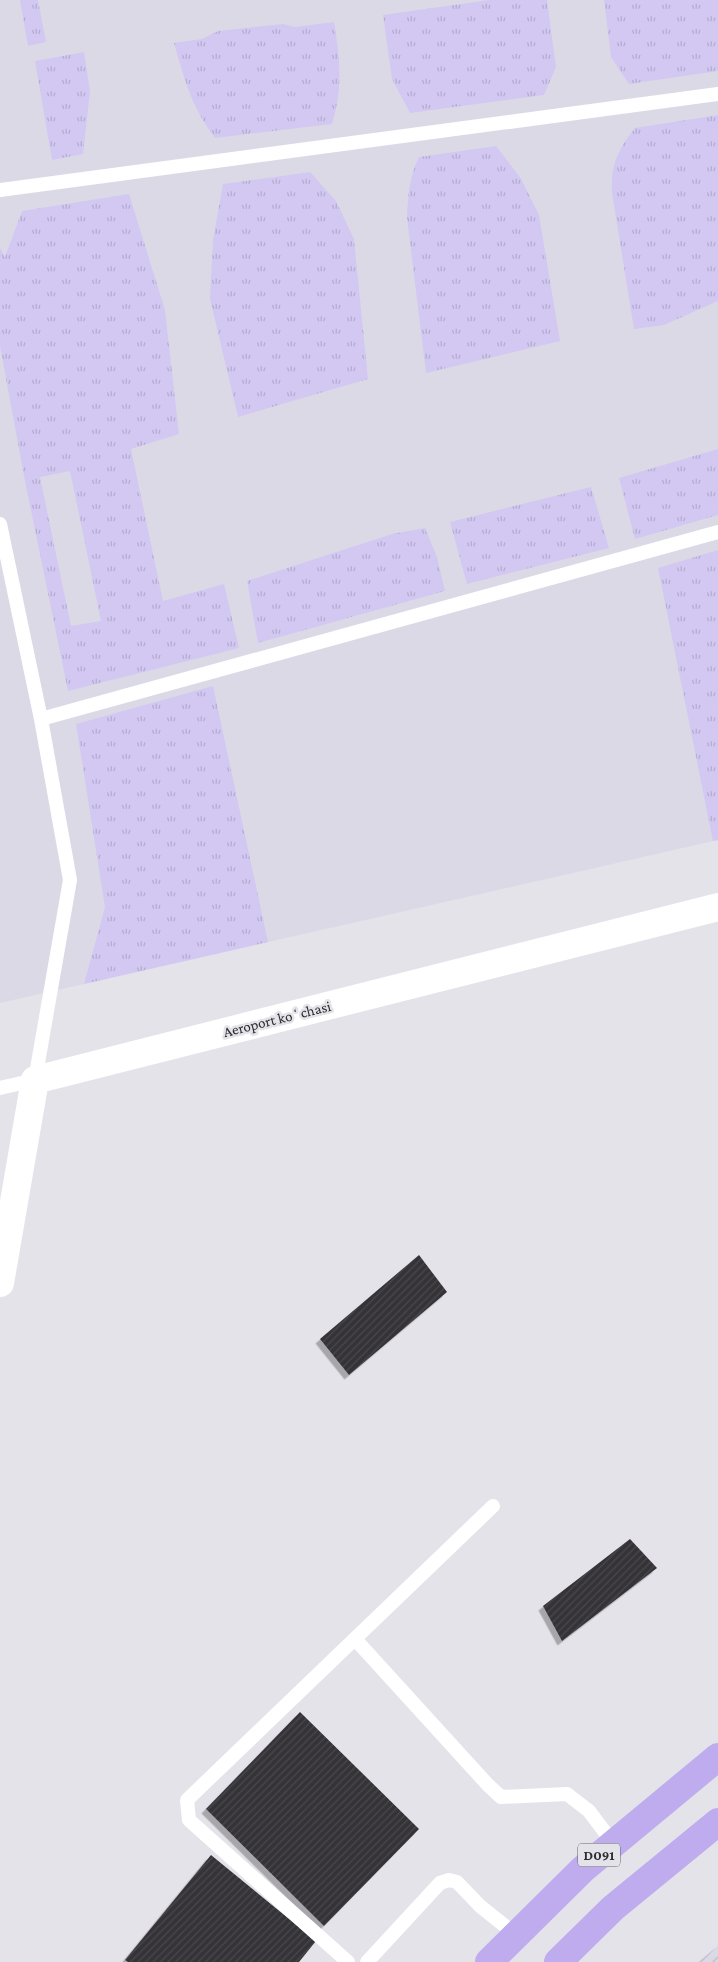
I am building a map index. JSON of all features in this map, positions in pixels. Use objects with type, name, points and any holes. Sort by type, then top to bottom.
[{"type":"highway","name":"D091","points":[[489,1962],[583,1868],[718,1757]]},
{"type":"highway","points":[[558,1962],[613,1908],[718,1822]]},
{"type":"street","name":"Aeroport koʻchasi","points":[[35,1080],[718,907]]},
{"type":"street","points":[[0,1283],[35,1080]]},
{"type":"lane","points":[[0,190],[718,94]]},
{"type":"lane","points":[[0,524],[41,719],[70,880],[35,1080],[0,1088]]},
{"type":"lane","points":[[41,719],[718,532]]},
{"type":"lane","points":[[348,1962],[189,1820],[188,1800],[493,1506]]},
{"type":"lane","points":[[355,1639],[501,1797],[567,1794],[589,1812],[613,1843]]},
{"type":"lane","points":[[367,1962],[440,1883],[449,1880],[457,1882],[480,1906],[515,1934]]},
{"type":"shaded area","points":[[0,0],[718,0],[718,840],[0,1003]]},
{"type":"shaded area","points":[[718,1946],[718,1962],[698,1962]]},
{"type":"green space","points":[[20,0],[38,0],[46,42],[28,46]]},
{"type":"green space","points":[[489,0],[547,0],[556,67],[544,95],[410,113],[392,79],[383,15]]},
{"type":"green space","points":[[604,0],[718,0],[718,71],[629,84],[611,57]]},
{"type":"green space","points":[[334,22],[338,48],[339,85],[332,124],[215,138],[194,104],[174,43],[202,39],[218,31],[283,24],[295,27]]},
{"type":"green space","points":[[84,52],[90,91],[83,154],[52,160],[35,61]]},
{"type":"green space","points":[[718,115],[718,301],[664,325],[634,329],[612,193],[612,174],[616,158],[635,128]]},
{"type":"green space","points":[[496,146],[520,177],[539,215],[560,341],[426,373],[407,218],[413,172],[419,157]]},
{"type":"green space","points":[[310,172],[336,201],[354,239],[368,379],[238,417],[210,299],[213,240],[223,184]]},
{"type":"green space","points":[[129,194],[165,310],[179,434],[131,449],[163,601],[224,584],[239,648],[68,691],[25,481],[0,346],[0,248],[5,257],[22,211]],"holes":[[[70,471],[101,621],[71,626],[40,477]]]},
{"type":"green space","points":[[718,449],[718,515],[635,539],[619,478]]},
{"type":"green space","points":[[591,487],[609,548],[467,584],[450,522]]},
{"type":"green space","points":[[425,528],[437,557],[445,591],[258,643],[247,581],[392,534]]},
{"type":"green space","points":[[718,550],[718,840],[713,841],[658,568]]},
{"type":"green space","points":[[213,686],[268,942],[84,984],[105,907],[76,724]]},
{"type":"building","points":[[419,1255],[447,1292],[349,1375],[320,1339]]},
{"type":"building","points":[[630,1539],[657,1568],[562,1641],[543,1606]]},
{"type":"building","points":[[300,1712],[419,1829],[324,1926],[206,1809]]},
{"type":"building","points":[[211,1855],[316,1941],[299,1962],[128,1962],[125,1960]]}]
